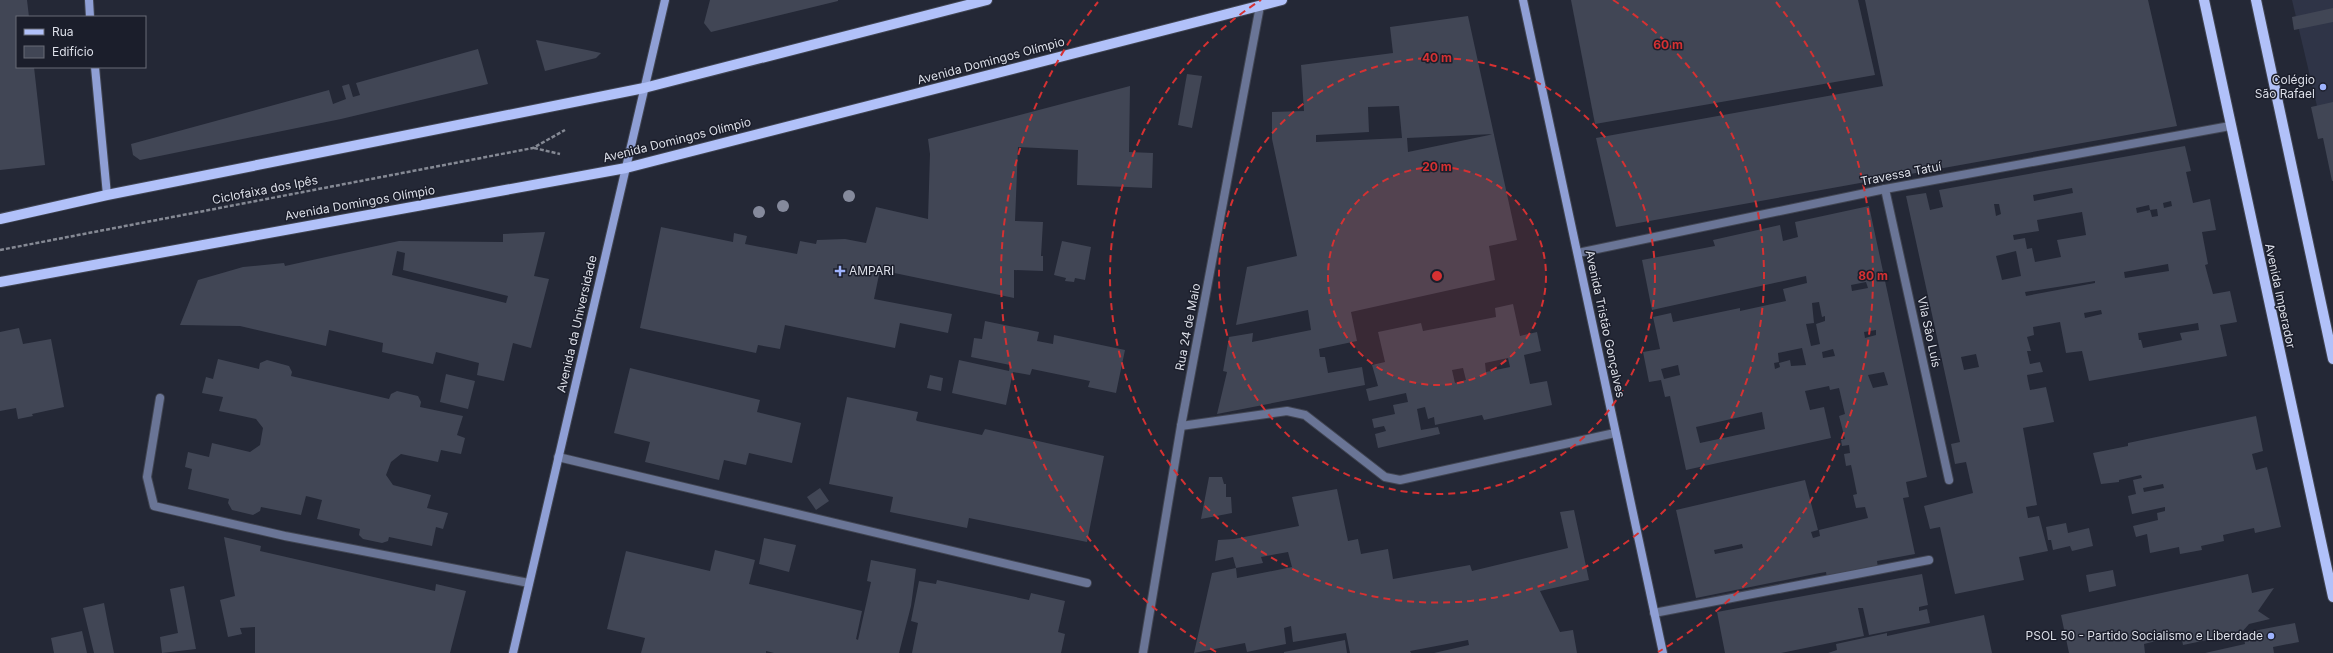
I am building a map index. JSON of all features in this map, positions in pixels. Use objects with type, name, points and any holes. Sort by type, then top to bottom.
[{"type":"main road","points":[[0,219],[107,195],[644,88],[987,0]]},
{"type":"main road","name":"Avenida Domingos Olímpio","points":[[0,282],[626,168],[1282,0]]},
{"type":"main road","name":"Avenida Imperador","points":[[2204,0],[2333,597]]},
{"type":"main road","points":[[2256,0],[2333,359]]},
{"type":"street","points":[[89,0],[90,16]]},
{"type":"street","name":"Avenida da Universidade","points":[[513,653],[665,0]]},
{"type":"street","name":"Avenida Tristão Gonçalves","points":[[1523,0],[1663,653]]},
{"type":"street","name":"Rua 24 de Maio","points":[[1143,653],[1181,426],[1260,6]]},
{"type":"street","points":[[95,68],[107,195]]},
{"type":"street","name":"Travessa Tatuí","points":[[1578,253],[1885,189],[2230,126]]},
{"type":"street","name":"Vila São Luís","points":[[1885,189],[1949,480]]},
{"type":"street","points":[[160,398],[147,477],[154,506],[285,536],[529,583]]},
{"type":"street","points":[[1181,426],[1287,411],[1305,415],[1385,477],[1400,480],[1616,433]]},
{"type":"street","points":[[558,457],[1087,583]]},
{"type":"street","points":[[1654,613],[1929,560]]},
{"type":"path","name":"Ciclofaixa dos Ipês","points":[[0,250],[533,148]]},
{"type":"shaded area","name":"Colégio São Rafael","points":[[2292,0],[2333,0],[2333,174]]},
{"type":"building","points":[[0,0],[27,0],[29,16],[16,16],[16,68],[34,68],[45,165],[0,170]]},
{"type":"building","points":[[710,0],[838,1],[711,32],[704,23]]},
{"type":"building","points":[[1571,0],[1858,0],[1875,75],[1595,124]]},
{"type":"building","points":[[1865,0],[2148,0],[2177,126],[1616,227],[1596,138],[1883,86]]},
{"type":"building","points":[[2333,8],[2333,22],[2294,30],[2292,17]]},
{"type":"building","points":[[1468,16],[1494,134],[1517,240],[1489,246],[1495,280],[1351,312],[1357,341],[1319,349],[1320,357],[1325,357],[1328,373],[1362,367],[1365,385],[1217,414],[1227,372],[1223,371],[1229,337],[1253,333],[1252,342],[1311,330],[1308,310],[1236,325],[1247,267],[1297,256],[1272,139],[1272,112],[1304,111],[1301,65],[1393,53],[1390,27]],"holes":[[[1399,106],[1402,138],[1316,142],[1316,135],[1369,132],[1368,107]],[[1494,134],[1408,152],[1407,138]]]},
{"type":"building","points":[[536,40],[601,53],[596,58],[545,71]]},
{"type":"building","points":[[478,49],[488,84],[341,119],[140,160],[133,155],[131,144],[329,90],[333,104],[346,99],[342,86],[349,84],[353,97],[360,95],[356,83]]},
{"type":"building","points":[[1187,74],[1202,76],[1192,128],[1178,125]]},
{"type":"building","points":[[1130,86],[1129,152],[1153,153],[1152,188],[1077,185],[1078,150],[1018,147],[1015,221],[1043,222],[1041,256],[1043,256],[1043,271],[1014,270],[1014,298],[880,270],[874,299],[952,314],[948,333],[900,323],[895,348],[785,325],[780,349],[758,345],[756,353],[640,328],[661,227],[733,242],[734,233],[747,236],[745,244],[797,254],[800,241],[816,244],[817,240],[845,239],[866,243],[876,207],[928,219],[930,154],[928,139]]},
{"type":"building","points":[[2333,102],[2332,181],[2323,138],[2318,139],[2311,107]]},
{"type":"building","points":[[2185,146],[2191,171],[2186,172],[2193,203],[2210,199],[2216,230],[2202,232],[2208,264],[2205,265],[2213,294],[2230,291],[2237,322],[2220,325],[2227,356],[2089,381],[2082,351],[2066,353],[2060,322],[2033,327],[2034,335],[2027,337],[2031,351],[2027,351],[2030,364],[2040,362],[2043,372],[2027,375],[2028,381],[2030,390],[2046,387],[2054,422],[2023,428],[2037,505],[2026,507],[2028,518],[2039,516],[2048,551],[2019,557],[2024,580],[1955,594],[1940,527],[1930,529],[1924,506],[1973,493],[1966,462],[1955,464],[1951,444],[1960,442],[1906,196],[1926,193],[1930,210],[1943,207],[1939,190]],"holes":[[[2072,188],[2073,193],[2034,201],[2033,195]],[[2171,201],[2172,206],[2164,208],[2163,203]],[[1994,204],[1999,204],[2001,214],[1996,216]],[[2149,205],[2150,210],[2137,213],[2136,208]],[[2157,209],[2158,216],[2152,217],[2150,210]],[[2082,212],[2086,235],[2057,240],[2061,257],[2035,262],[2032,248],[2027,249],[2025,238],[2014,240],[2013,235],[2039,231],[2037,220]],[[2016,251],[2021,276],[2002,280],[1996,256]],[[2168,264],[2169,271],[2125,278],[2124,272]],[[2095,281],[2095,283],[2026,296],[2025,292]],[[2101,310],[2102,314],[2085,318],[2084,313]],[[2198,323],[2199,330],[2180,333],[2182,340],[2143,348],[2141,340],[2139,340],[2138,333]],[[1976,354],[1979,367],[1964,370],[1961,357]]]},
{"type":"building","points":[[1869,206],[1927,477],[1906,482],[1909,497],[1903,498],[1915,554],[1877,561],[1878,568],[1827,578],[1826,572],[1696,598],[1676,510],[1805,480],[1818,530],[1811,532],[1813,538],[1820,536],[1819,530],[1868,518],[1865,507],[1856,508],[1853,495],[1857,494],[1851,465],[1846,466],[1844,454],[1850,453],[1849,445],[1842,446],[1841,440],[1845,439],[1839,416],[1845,414],[1839,388],[1830,390],[1829,386],[1805,391],[1810,410],[1824,407],[1831,438],[1686,470],[1670,396],[1665,397],[1661,380],[1649,382],[1643,352],[1660,349],[1653,317],[1671,313],[1673,322],[1740,308],[1740,311],[1786,301],[1783,289],[1807,283],[1806,276],[1652,310],[1642,260],[1715,246],[1713,240],[1780,225],[1783,241],[1798,237],[1795,222]],"holes":[[[1866,282],[1868,288],[1852,291],[1851,285]],[[1819,302],[1822,317],[1825,316],[1825,321],[1816,324],[1820,344],[1811,346],[1806,324],[1814,323],[1812,303]],[[1876,330],[1876,335],[1865,338],[1864,332]],[[1802,348],[1806,365],[1791,366],[1790,360],[1779,363],[1780,367],[1775,369],[1774,363],[1779,362],[1778,353]],[[1833,349],[1835,356],[1823,358],[1822,352]],[[1678,365],[1680,375],[1664,379],[1661,369]],[[1884,372],[1888,385],[1873,388],[1868,375]],[[1762,412],[1765,429],[1700,443],[1696,427]],[[1742,544],[1743,548],[1715,554],[1714,550]]]},
{"type":"building","points":[[545,232],[534,276],[549,279],[531,348],[513,343],[504,381],[477,375],[479,363],[436,352],[433,364],[382,352],[383,343],[329,330],[326,346],[240,326],[180,325],[198,280],[243,267],[284,263],[285,266],[399,241],[503,242],[503,234]],"holes":[[[397,251],[405,253],[403,270],[508,296],[506,303],[392,275]]]},
{"type":"building","points":[[1062,241],[1091,247],[1085,280],[1075,278],[1074,282],[1065,281],[1066,278],[1054,275]]},
{"type":"building","points":[[1513,304],[1520,336],[1537,332],[1541,351],[1524,355],[1530,384],[1547,381],[1552,405],[1484,420],[1482,415],[1435,425],[1434,417],[1428,419],[1425,407],[1417,409],[1421,430],[1438,427],[1440,434],[1378,448],[1375,434],[1386,431],[1384,426],[1374,428],[1372,419],[1395,414],[1393,405],[1408,402],[1406,393],[1369,401],[1366,389],[1378,386],[1372,365],[1385,362],[1378,332],[1421,323],[1423,331],[1496,317],[1495,308]],"holes":[[[1508,358],[1510,367],[1486,372],[1485,363]],[[1463,368],[1466,380],[1455,383],[1452,370]]]},
{"type":"building","points":[[985,321],[1039,332],[1037,341],[1053,344],[1054,335],[1125,350],[1116,393],[1088,387],[1090,381],[1032,369],[1030,375],[1013,372],[1006,405],[952,393],[959,360],[1009,371],[1010,365],[971,357],[974,338],[982,339]]},
{"type":"building","points":[[19,328],[23,344],[51,339],[64,407],[32,414],[33,416],[18,419],[16,408],[0,411],[0,332]]},
{"type":"building","points":[[218,359],[259,369],[260,363],[267,360],[289,366],[292,372],[291,376],[389,399],[391,394],[397,391],[418,396],[421,402],[420,407],[463,416],[457,435],[465,438],[461,454],[441,450],[438,462],[401,454],[391,462],[386,475],[393,485],[431,495],[427,508],[448,513],[443,529],[436,527],[432,546],[389,537],[388,541],[382,543],[363,539],[359,535],[360,529],[317,519],[322,500],[306,496],[301,515],[261,507],[260,511],[253,515],[232,510],[228,503],[229,499],[188,489],[192,469],[185,467],[188,452],[209,457],[212,443],[250,452],[260,445],[263,428],[256,419],[219,411],[223,397],[202,393],[206,377],[213,379]]},
{"type":"building","points":[[630,368],[760,400],[757,412],[801,423],[792,463],[749,453],[746,465],[724,460],[719,480],[645,462],[650,442],[614,433]]},
{"type":"building","points":[[446,374],[475,381],[468,409],[440,402]]},
{"type":"building","points":[[930,375],[943,378],[941,391],[927,388]]},
{"type":"building","points":[[847,397],[918,412],[917,421],[982,435],[985,429],[1104,456],[1087,542],[969,518],[967,528],[890,512],[893,497],[829,484]]},
{"type":"building","points":[[2256,416],[2263,451],[2252,454],[2256,470],[2267,467],[2281,527],[2255,533],[2254,528],[2223,535],[2224,541],[2201,546],[2202,550],[2180,554],[2179,547],[2150,553],[2147,534],[2136,537],[2133,526],[2158,520],[2157,513],[2165,511],[2165,507],[2132,514],[2128,496],[2136,494],[2133,480],[2142,478],[2141,475],[2119,480],[2119,482],[2101,484],[2093,453],[2128,446],[2128,443]],"holes":[[[2163,484],[2164,488],[2144,492],[2143,488]]]},
{"type":"building","points":[[1209,477],[1222,477],[1224,484],[1226,484],[1226,497],[1231,497],[1232,513],[1201,519]]},
{"type":"building","points":[[820,488],[829,501],[816,510],[807,497]]},
{"type":"building","points":[[1337,489],[1348,541],[1358,539],[1361,554],[1388,549],[1393,579],[1470,565],[1472,571],[1568,548],[1560,512],[1574,510],[1589,580],[1540,591],[1560,632],[1573,630],[1577,653],[1434,653],[1469,645],[1468,640],[1410,651],[1411,653],[1350,653],[1346,633],[1293,642],[1291,626],[1284,628],[1286,644],[1247,652],[1245,643],[1194,653],[1212,573],[1236,568],[1233,557],[1215,561],[1218,540],[1234,539],[1299,526],[1292,497]],"holes":[[[1288,552],[1292,567],[1237,578],[1236,568],[1263,563],[1261,557]]]},
{"type":"building","points":[[2066,523],[2068,533],[2089,528],[2093,546],[2072,551],[2070,546],[2053,550],[2051,540],[2048,540],[2046,527]]},
{"type":"building","points":[[224,537],[261,546],[260,551],[435,591],[436,584],[466,591],[450,653],[255,653],[255,627],[240,628],[242,634],[228,637],[220,600],[235,596]]},
{"type":"building","points":[[764,538],[796,545],[789,572],[759,564]]},
{"type":"building","points":[[715,550],[755,560],[749,584],[862,611],[856,639],[858,640],[871,582],[867,581],[871,560],[916,569],[911,606],[899,653],[774,653],[766,651],[766,653],[641,653],[645,638],[607,629],[626,551],[710,571]]},
{"type":"building","points":[[2113,570],[2116,586],[2089,592],[2086,575]]},
{"type":"building","points":[[1922,574],[1928,605],[1919,607],[1919,611],[1927,609],[1930,623],[1869,635],[1863,608],[1858,608],[1864,636],[1781,653],[1725,653],[1717,612]]},
{"type":"building","points":[[2248,574],[2252,593],[2274,588],[2258,611],[2270,619],[2249,624],[2241,633],[2183,645],[2181,635],[2144,644],[2145,653],[2069,653],[2061,615]]},
{"type":"building","points":[[937,580],[1029,600],[1031,593],[1065,601],[1058,632],[1065,634],[1061,653],[912,653],[918,623],[911,621],[919,581],[936,584]]},
{"type":"building","points":[[184,586],[196,649],[162,653],[160,637],[178,633],[170,589]]},
{"type":"building","points":[[104,603],[114,653],[94,653],[83,608]]},
{"type":"building","points":[[1984,615],[1992,653],[1828,653],[1837,650],[1836,644],[1887,633],[1887,636]]},
{"type":"building","name":"PSOL 50 - Partido Socialismo e Liberdade","points":[[2295,623],[2299,642],[2273,647],[2274,653],[2205,653],[2245,644],[2243,633]]},
{"type":"building","points":[[82,631],[87,653],[54,653],[51,638]]},
{"type":"building","points":[[1345,640],[1347,653],[1284,653],[1284,652]]},
{"type":"place","name":"Colégio São Rafael","points":[[2323,87]]},
{"type":"place","name":"AMPARI","points":[[840,271]]},
{"type":"place","name":"PSOL 50 - Partido Socialismo e Liberdade","points":[[2271,636]]}]
